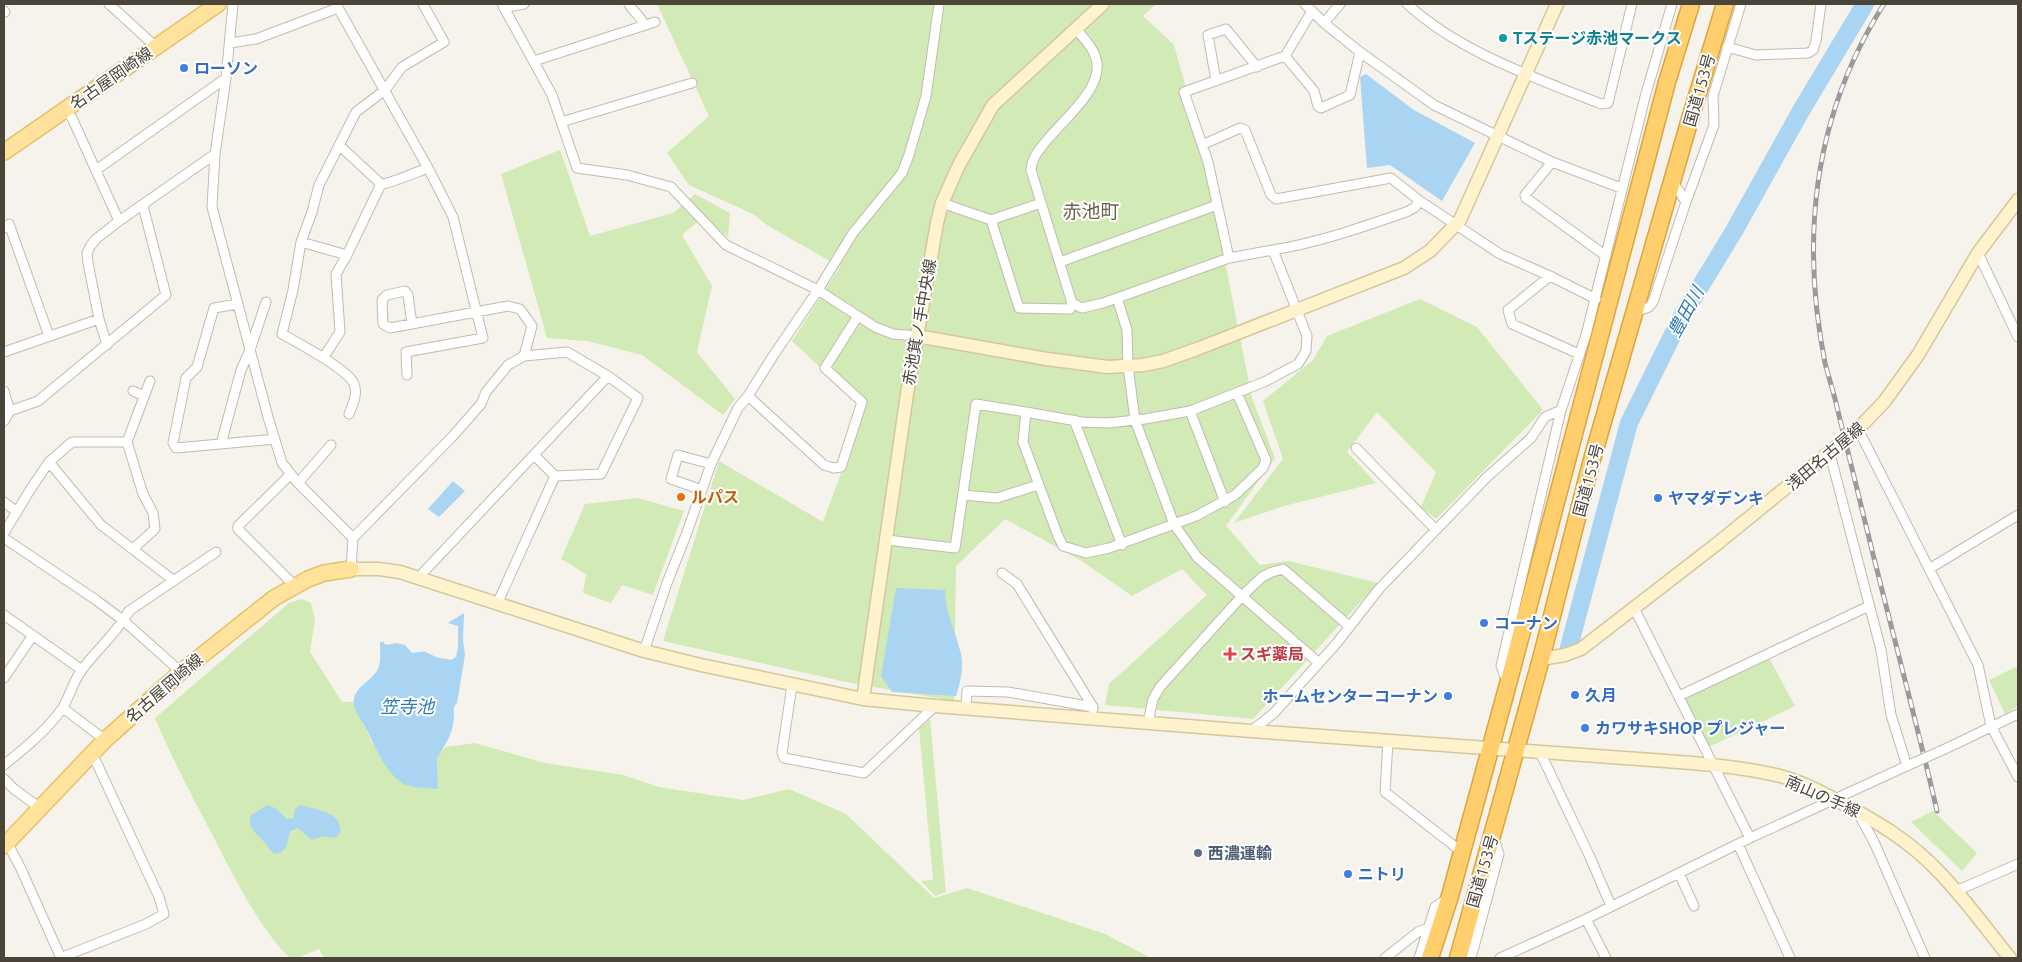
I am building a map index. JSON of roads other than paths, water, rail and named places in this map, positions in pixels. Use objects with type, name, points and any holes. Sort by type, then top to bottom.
[{"type":"highway","name":"国道153号","points":[[1430,958],[1450,896],[1508,684],[1567,461],[1594,344],[1624,249],[1667,82],[1691,4]]},
{"type":"highway","name":"国道153号","points":[[1458,958],[1541,659],[1591,463],[1623,358],[1705,67],[1725,4]]},
{"type":"highway","points":[[1594,344],[1623,358]]},
{"type":"main road","name":"名古屋岡崎線","points":[[4,152],[218,4]]},
{"type":"main road","name":"名古屋岡崎線","points":[[5,843],[105,740],[181,672],[274,598],[324,573],[351,569]]},
{"type":"street","points":[[108,4],[156,47]]},
{"type":"street","points":[[233,4],[212,207],[282,463],[298,483],[353,538]]},
{"type":"street","points":[[349,414],[354,403],[356,391],[353,381],[323,358],[282,334],[293,290],[300,242],[312,212],[319,185],[356,112],[385,90],[402,67],[444,42],[423,4]]},
{"type":"street","points":[[524,4],[503,6],[552,95],[576,168],[627,175],[671,186],[726,245],[818,290],[875,327],[893,334],[917,336],[1047,359],[1108,367],[1163,361],[1404,268],[1430,251],[1460,220],[1526,74],[1553,5]]},
{"type":"street","points":[[629,4],[642,19],[644,25]]},
{"type":"street","points":[[644,651],[666,582],[711,464],[738,408],[748,396],[818,290],[853,233],[902,173],[926,96],[939,4]]},
{"type":"street","name":"赤池箕ノ手中央線","points":[[863,699],[917,336],[936,223],[942,203],[959,165],[993,105],[1103,4]]},
{"type":"street","points":[[1305,4],[1324,23],[1360,52],[1434,104],[1552,162],[1621,188]]},
{"type":"street","points":[[1324,23],[1340,4]]},
{"type":"street","points":[[1407,4],[1465,44],[1526,74],[1601,104],[1608,103],[1632,4]]},
{"type":"street","points":[[1508,684],[1501,666],[1561,410],[1579,354],[1594,344],[1596,299],[1621,188],[1672,4]]},
{"type":"street","points":[[1635,312],[1649,307],[1653,302],[1714,125],[1713,96],[1716,81],[1741,4]]},
{"type":"street","points":[[1727,47],[1756,55],[1808,53],[1813,50],[1816,41],[1821,4]]},
{"type":"street","points":[[230,43],[256,39],[337,6],[428,168],[453,217],[482,338],[406,352],[407,375]]},
{"type":"street","points":[[1229,258],[1208,162],[1184,92],[1285,56],[1312,11]]},
{"type":"street","points":[[534,61],[655,22]]},
{"type":"street","points":[[991,220],[1019,308],[1070,309],[1072,303],[1031,170],[1032,160],[1061,122],[1087,95],[1096,76],[1097,62],[1088,44],[1075,28]]},
{"type":"street","points":[[1216,81],[1208,35],[1226,29],[1257,67]]},
{"type":"street","points":[[1285,56],[1309,83],[1314,91],[1318,106],[1321,108],[1350,95],[1360,52]]},
{"type":"street","points":[[1705,67],[1716,81]]},
{"type":"street","points":[[96,170],[226,78]]},
{"type":"street","points":[[560,122],[692,83]]},
{"type":"street","points":[[65,110],[72,118],[119,221]]},
{"type":"street","points":[[1202,145],[1240,128],[1245,130],[1271,195],[1276,199],[1391,178],[1455,226],[1500,254],[1596,299]]},
{"type":"street","points":[[339,145],[381,184],[387,185],[402,176],[428,168]]},
{"type":"street","points":[[107,345],[99,319],[87,253],[96,238],[216,154]]},
{"type":"street","points":[[1552,162],[1525,195],[1526,198],[1606,256]]},
{"type":"street","points":[[1673,182],[1686,202]]},
{"type":"street","points":[[323,358],[340,332],[336,274],[381,184]]},
{"type":"street","name":"浅田名古屋線","points":[[1541,659],[1565,656],[1581,649],[1830,454],[1858,429],[1884,402],[1918,355],[1978,253],[2018,200]]},
{"type":"street","points":[[1072,303],[1082,308],[1117,298],[1229,258],[1310,244],[1406,212],[1414,208],[1420,201]]},
{"type":"street","points":[[942,203],[991,220],[1042,204]]},
{"type":"street","points":[[1060,262],[1217,204]]},
{"type":"street","points":[[4,421],[10,411],[38,401],[166,296],[142,206]]},
{"type":"street","points":[[4,228],[9,224],[50,336]]},
{"type":"street","points":[[300,242],[347,255]]},
{"type":"street","points":[[1603,268],[1624,249]]},
{"type":"street","points":[[887,540],[955,548],[976,404],[1082,422],[1108,423],[1135,420],[1190,411],[1264,382],[1298,364],[1303,358],[1308,343],[1273,250]]},
{"type":"street","points":[[1978,253],[2018,337]]},
{"type":"street","points":[[1550,276],[1508,310],[1512,324],[1579,354]]},
{"type":"street","points":[[412,324],[408,295],[405,291],[387,295],[382,300],[383,324],[390,328],[412,324],[477,312],[508,306],[520,309],[532,326],[524,356]]},
{"type":"street","points":[[1117,298],[1127,330],[1128,366],[1135,420],[1174,524],[1197,557],[1319,663]]},
{"type":"street","points":[[221,444],[241,370],[250,350],[266,302]]},
{"type":"street","points":[[238,304],[214,308],[197,367],[186,378],[173,442],[176,448],[275,439]]},
{"type":"street","points":[[748,396],[824,465],[834,468],[840,467],[862,402],[825,368],[858,316]]},
{"type":"street","points":[[4,352],[99,319]]},
{"type":"street","points":[[351,569],[353,538],[452,437],[481,404],[486,392],[508,365],[524,356],[567,352],[608,376],[638,398],[601,474],[554,476],[534,455]]},
{"type":"street","points":[[419,577],[608,376]]},
{"type":"street","points":[[134,549],[155,529],[153,513],[143,494],[127,442],[150,381]]},
{"type":"street","points":[[4,391],[10,411]]},
{"type":"street","points":[[133,391],[144,396]]},
{"type":"street","points":[[1026,412],[1023,442],[1058,536],[1064,546],[1086,553],[1122,545],[1196,516],[1235,496],[1263,468],[1266,460],[1237,393]]},
{"type":"street","points":[[1251,731],[1274,713],[1319,663],[1380,589],[1486,477],[1531,438],[1545,417],[1561,410]]},
{"type":"street","points":[[1190,411],[1225,502]]},
{"type":"street","points":[[1074,420],[1122,545]]},
{"type":"street","points":[[1858,429],[1978,665],[1991,726],[2016,766],[2018,777]]},
{"type":"street","points":[[4,533],[49,462],[72,442],[127,442]]},
{"type":"street","points":[[298,483],[331,445]]},
{"type":"street","points":[[1356,448],[1436,530]]},
{"type":"street","points":[[1830,454],[1881,650],[1891,715],[1909,765]]},
{"type":"street","points":[[702,490],[671,480],[678,455],[711,464]]},
{"type":"street","points":[[1547,471],[1567,461]]},
{"type":"street","points":[[49,462],[101,525],[173,580]]},
{"type":"street","points":[[291,474],[238,526],[238,529],[295,586]]},
{"type":"street","points":[[497,604],[554,476]]},
{"type":"street","points":[[963,495],[997,498],[1038,485]]},
{"type":"street","points":[[4,502],[18,512]]},
{"type":"street","points":[[1929,569],[2018,515]]},
{"type":"street","points":[[4,538],[124,621],[181,672]]},
{"type":"street","points":[[4,764],[34,741],[63,708],[72,686],[82,670],[124,621],[129,611],[216,552]]},
{"type":"street","name":"南山の手線","points":[[351,569],[379,569],[419,577],[644,651],[792,685],[863,699],[966,708],[1094,713],[1148,723],[1714,765],[1782,777],[1818,790],[1879,822],[1910,846],[1939,872],[1956,891],[2010,958]]},
{"type":"street","points":[[1148,723],[1153,699],[1160,686],[1242,596],[1262,577],[1272,572],[1283,569],[1349,626]]},
{"type":"street","points":[[1002,573],[1017,584],[1094,713]]},
{"type":"street","points":[[1679,696],[1869,606]]},
{"type":"street","points":[[1634,608],[1750,838]]},
{"type":"street","points":[[4,615],[82,670]]},
{"type":"street","points":[[4,678],[33,635]]},
{"type":"street","points":[[792,685],[782,752],[784,758],[864,772],[935,706]]},
{"type":"street","points":[[966,708],[967,691],[1008,692],[1094,713]]},
{"type":"street","points":[[63,708],[105,740]]},
{"type":"street","points":[[1500,958],[1586,919],[1750,838],[1836,800],[2018,714]]},
{"type":"street","points":[[1388,741],[1385,792],[1462,852]]},
{"type":"street","points":[[1540,752],[1611,906]]},
{"type":"street","points":[[5,843],[21,869],[61,958],[146,924],[164,914],[160,897],[92,753]]},
{"type":"street","points":[[4,779],[14,789],[40,808]]},
{"type":"street","points":[[1856,810],[1874,842],[1925,958]]},
{"type":"street","points":[[1471,958],[1498,854],[1493,834]]},
{"type":"street","points":[[1738,844],[1790,958]]},
{"type":"street","points":[[1956,891],[2018,864]]},
{"type":"street","points":[[1679,873],[1694,906]]},
{"type":"street","points":[[1419,958],[1435,907],[1450,896]]},
{"type":"street","points":[[1586,919],[1606,958]]},
{"type":"street","points":[[1385,958],[1418,932],[1428,928]]},
{"type":"water","points":[[1366,74],[1414,110],[1475,143],[1442,201],[1390,165],[1367,168],[1360,77]]},
{"type":"water","points":[[453,481],[465,491],[439,517],[428,509]]},
{"type":"water","points":[[896,588],[945,590],[947,607],[962,659],[961,675],[956,696],[892,692],[881,676]]},
{"type":"water","name":"笠寺池","points":[[464,613],[463,641],[465,655],[457,703],[454,708],[452,729],[437,758],[438,789],[404,784],[391,773],[382,760],[354,708],[355,694],[377,671],[380,660],[380,642],[386,645],[397,643],[405,645],[412,653],[424,652],[451,660],[456,657],[458,626],[448,623]]},
{"type":"water","points":[[267,805],[275,808],[287,819],[294,818],[295,809],[301,805],[320,810],[337,820],[340,826],[340,833],[335,838],[323,836],[312,840],[298,828],[290,831],[284,850],[277,854],[270,850],[254,831],[250,821],[250,816]]},
{"type":"waterway","name":"豊田川","points":[[1569,647],[1629,423],[1681,318],[1734,231],[1802,109],[1865,4]]},
{"type":"railway","points":[[1884,4],[1860,46],[1842,89],[1828,132],[1819,177],[1814,223],[1817,316],[1825,363],[1937,811]]},
{"type":"place","name":"Tステージ赤池マークス","points":[[1503,38]]},
{"type":"place","name":"ローソン","points":[[184,68]]},
{"type":"place","name":"ルパス","points":[[681,497]]},
{"type":"place","name":"ヤマダデンキ","points":[[1658,498]]},
{"type":"place","name":"コーナン","points":[[1484,623]]},
{"type":"place","name":"スギ薬局","points":[[1230,654]]},
{"type":"place","name":"久月","points":[[1575,695]]},
{"type":"place","name":"ホームセンターコーナン","points":[[1448,696]]},
{"type":"place","name":"カワサキSHOP プレジャー","points":[[1585,728]]},
{"type":"place","name":"西濃運輸","points":[[1198,853]]},
{"type":"place","name":"ニトリ","points":[[1348,874]]},
{"type":"district","name":"赤池町","points":[[1091,211]]}]
